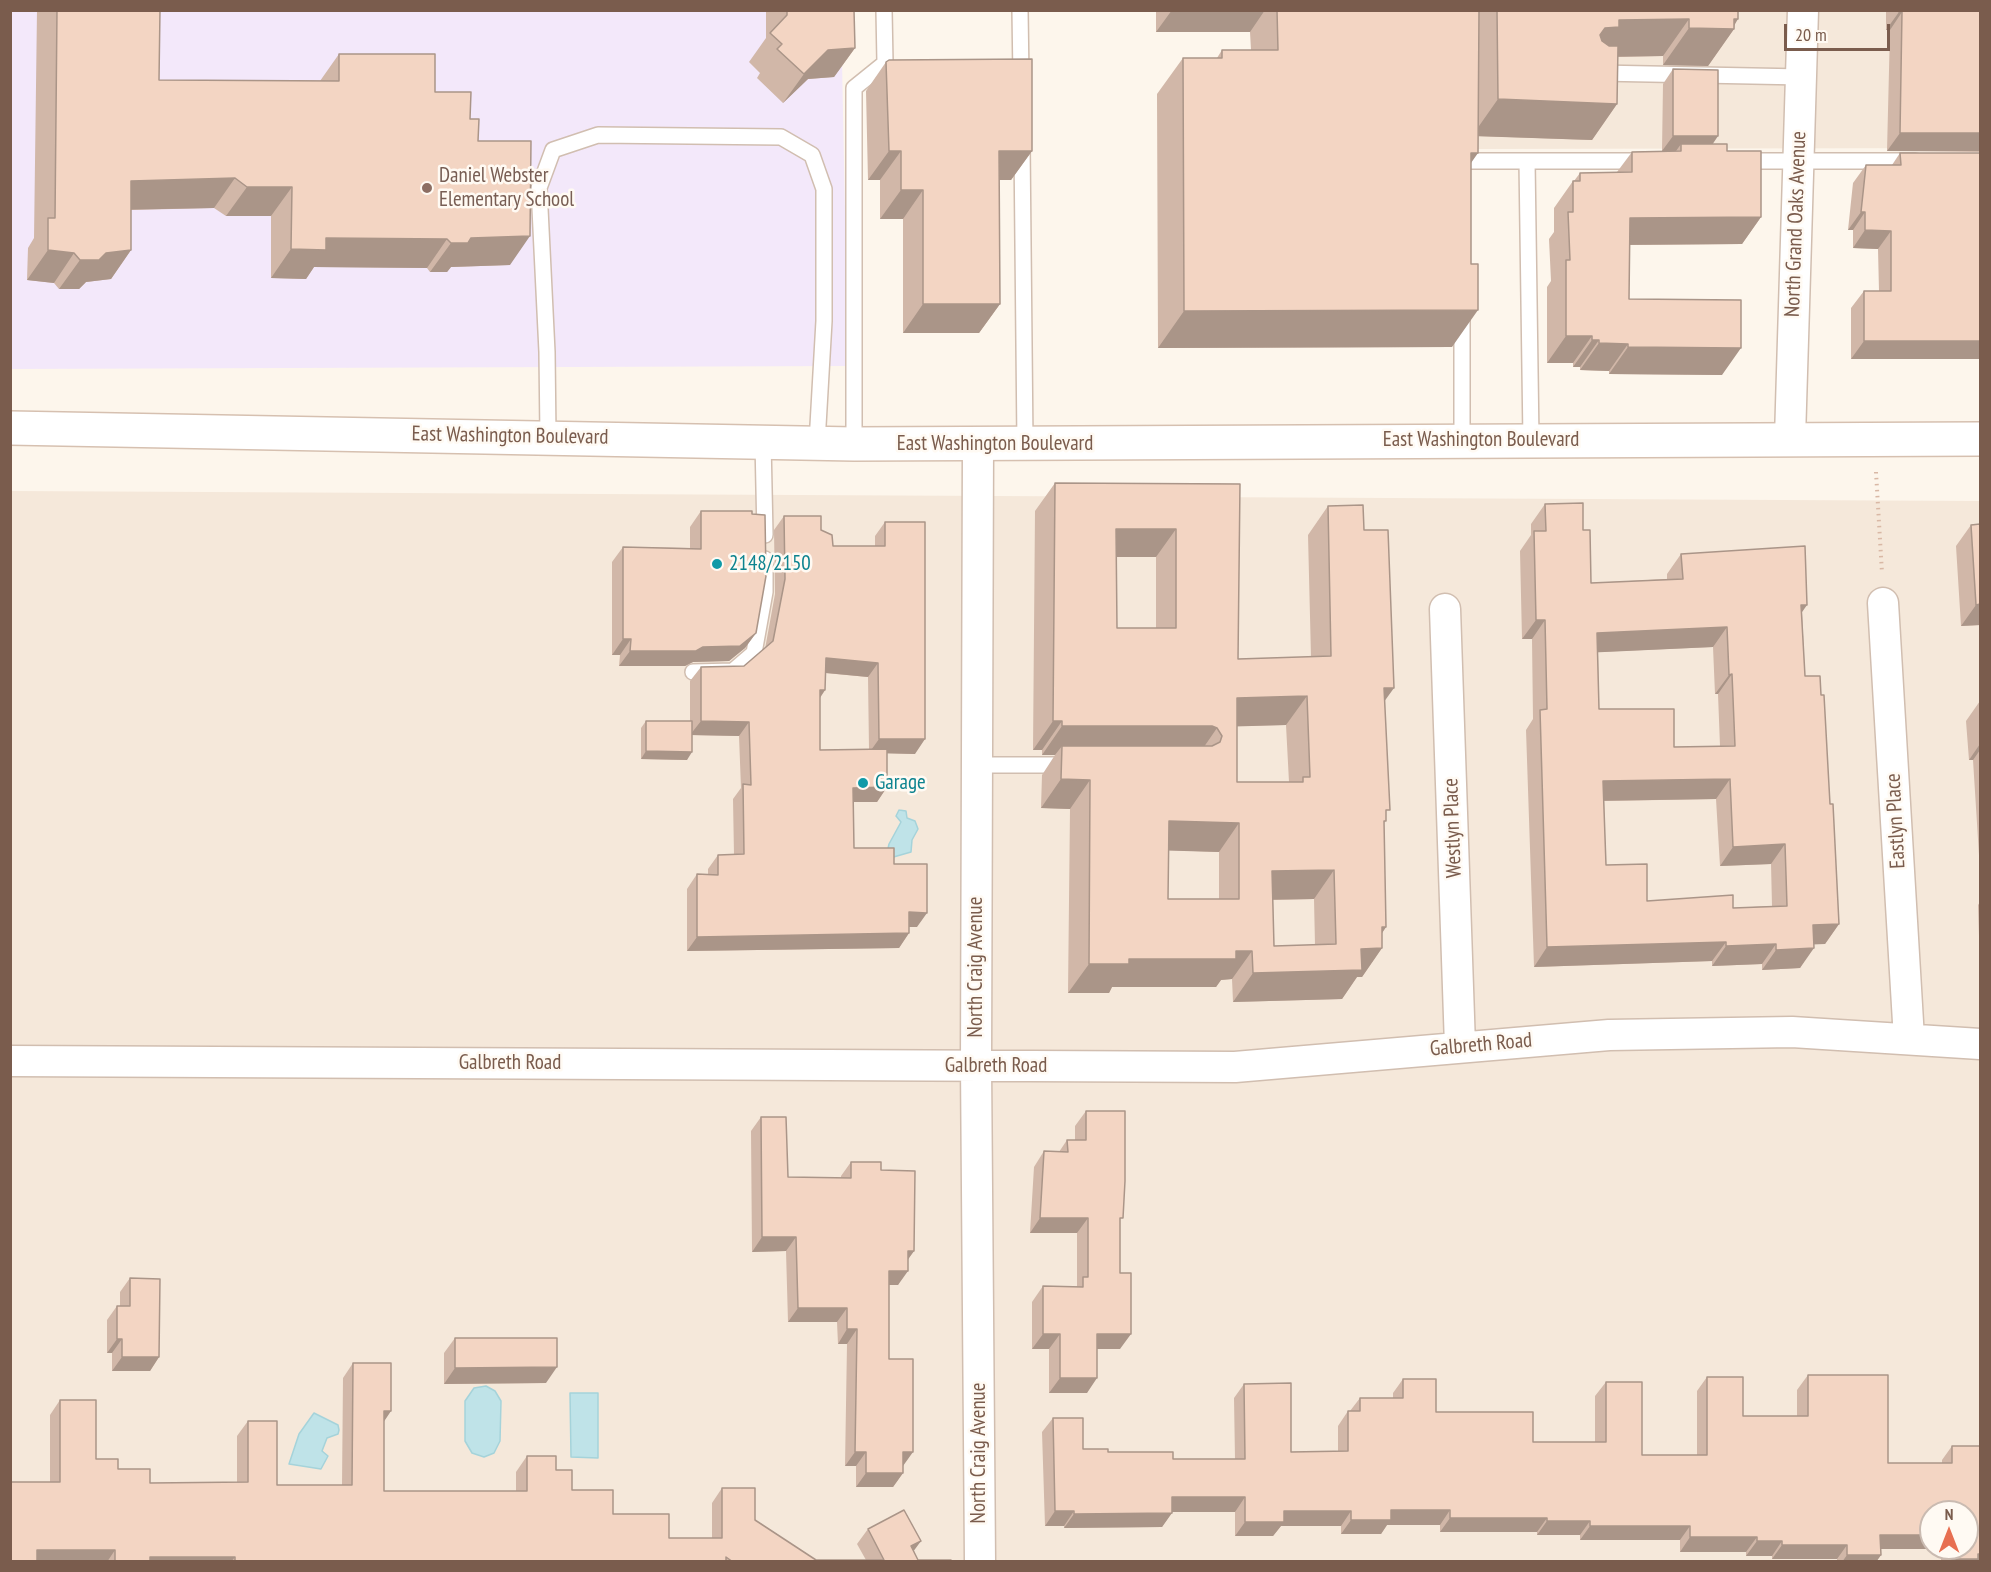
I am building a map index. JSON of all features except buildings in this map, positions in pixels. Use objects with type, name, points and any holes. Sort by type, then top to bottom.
[{"type":"main road","name":"East Washington Boulevard","points":[[10,428],[548,436],[854,444],[1790,438],[1980,439]]},
{"type":"street","name":"North Grand Oaks Avenue","points":[[1790,438],[1797,160],[1803,77],[1803,10]]},
{"type":"street","name":"North Craig Avenue","points":[[978,444],[976,1065],[980,1562]]},
{"type":"street","name":"Eastlyn Place","points":[[1883,603],[1909,1039]]},
{"type":"street","name":"Westlyn Place","points":[[1446,609],[1460,1046]]},
{"type":"street","name":"Galbreth Road","points":[[10,1061],[1235,1067],[1609,1035],[1781,1032],[1980,1044]]},
{"type":"lane","points":[[854,444],[854,88],[885,63],[884,10]]},
{"type":"lane","points":[[1020,10],[1021,93]]},
{"type":"lane","points":[[1584,73],[1803,77]]},
{"type":"lane","points":[[1021,128],[1025,444]]},
{"type":"lane","points":[[548,436],[547,351],[538,188],[553,150],[598,135],[781,137],[812,154],[824,189],[824,321],[817,443]]},
{"type":"lane","points":[[1463,161],[1656,161]]},
{"type":"lane","points":[[1527,161],[1531,440]]},
{"type":"lane","points":[[1726,161],[1935,161]]},
{"type":"lane","points":[[1462,300],[1462,440]]},
{"type":"lane","points":[[693,672],[733,671],[754,653],[765,592],[763,442]]},
{"type":"lane","points":[[976,765],[1085,765]]},
{"type":"path","points":[[1874,439],[1883,603]]},
{"type":"shaded area","name":"Daniel Webster Elementary School","points":[[10,11],[841,11],[848,366],[11,369]]},
{"type":"shaded area","points":[[1474,11],[1980,11],[1980,148],[1474,149]]},
{"type":"shaded area","points":[[11,491],[1980,501],[1980,1561],[11,1562]]},
{"type":"water","points":[[899,810],[906,811],[907,818],[915,821],[918,829],[912,840],[911,852],[890,858],[887,853],[889,844],[901,822],[896,816]]},
{"type":"water","points":[[486,1386],[495,1391],[501,1401],[500,1441],[494,1453],[484,1457],[472,1453],[465,1441],[465,1401],[474,1388]]},
{"type":"water","points":[[570,1393],[598,1393],[598,1458],[571,1457]]},
{"type":"water","points":[[314,1413],[338,1425],[338,1434],[327,1438],[322,1451],[328,1456],[321,1469],[289,1464],[299,1434]]},
{"type":"place","name":"Daniel Webster Elementary School","points":[[427,188]]},
{"type":"place","name":"2148/2150","points":[[717,564]]},
{"type":"place","name":"Garage","points":[[863,783]]}]
